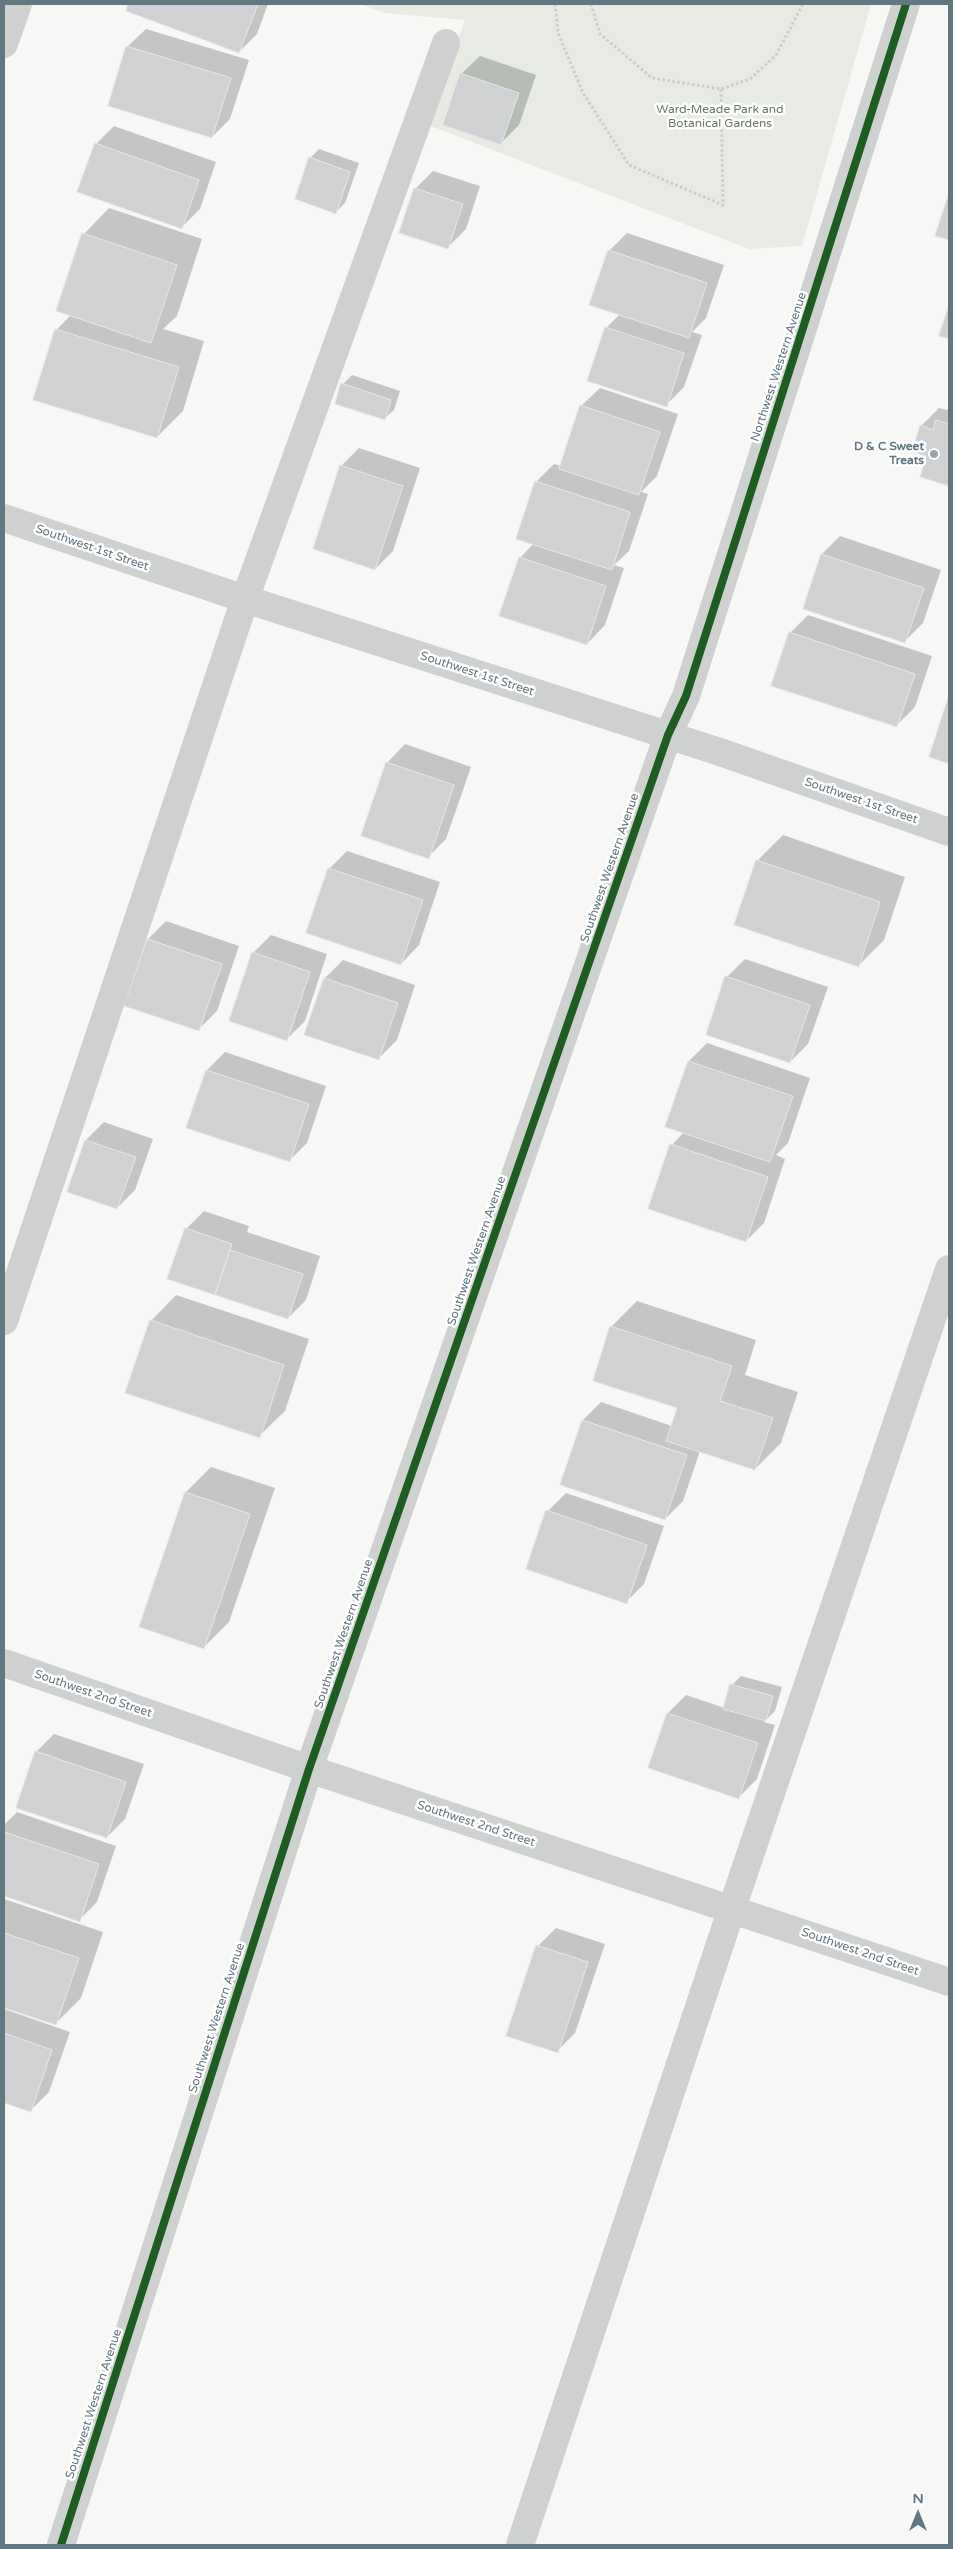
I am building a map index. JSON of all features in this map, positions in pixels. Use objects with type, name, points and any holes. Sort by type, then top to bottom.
[{"type":"street","points":[[4,44],[18,4]]},
{"type":"street","name":"Northwest Western Avenue","points":[[668,736],[686,696],[906,4]]},
{"type":"street","points":[[4,1321],[245,599],[446,43]]},
{"type":"street","name":"Southwest 1st Street","points":[[4,518],[245,599],[668,736],[949,832]]},
{"type":"street","name":"Southwest Western Avenue","points":[[61,2545],[309,1769],[668,736]]},
{"type":"street","points":[[520,2545],[732,1908],[949,1269]]},
{"type":"street","name":"Southwest 2nd Street","points":[[4,1663],[309,1769],[732,1908],[949,1982]]},
{"type":"path","points":[[555,4],[558,33],[583,93],[629,165],[723,205],[721,89]]},
{"type":"path","points":[[592,4],[600,34],[652,78],[721,89],[750,79],[776,55],[803,4]]},
{"type":"green space","name":"Ward-Meade Park and Botanical Gardens","points":[[361,4],[871,4],[802,246],[749,249],[428,125],[465,20],[384,13]]},
{"type":"building","points":[[128,4],[258,4],[239,53],[126,11]]},
{"type":"building","points":[[126,46],[231,78],[212,138],[108,106]]},
{"type":"building","points":[[460,73],[519,93],[501,145],[443,125]]},
{"type":"building","points":[[95,143],[199,180],[182,229],[77,192]]},
{"type":"building","points":[[309,157],[350,172],[336,214],[295,199]]},
{"type":"building","points":[[414,188],[463,204],[448,249],[399,233]]},
{"type":"building","points":[[949,193],[949,240],[935,236]]},
{"type":"building","points":[[82,233],[177,265],[151,343],[56,311]]},
{"type":"building","points":[[608,250],[707,283],[689,338],[589,305]]},
{"type":"building","points":[[949,305],[949,339],[939,336]]},
{"type":"building","points":[[605,327],[684,353],[667,407],[587,381]]},
{"type":"building","points":[[55,329],[179,367],[157,438],[33,400]]},
{"type":"building","points":[[341,383],[391,400],[385,420],[335,404]]},
{"type":"building","points":[[580,405],[660,432],[639,495],[559,469]]},
{"type":"building","name":"D & C Sweet Treats","points":[[936,420],[949,424],[949,486],[920,477],[926,456],[912,452],[920,425],[933,430]]},
{"type":"building","points":[[340,465],[403,486],[375,570],[313,549]]},
{"type":"building","points":[[535,481],[630,512],[612,570],[516,539]]},
{"type":"building","points":[[821,554],[924,588],[905,643],[803,609]]},
{"type":"building","points":[[519,557],[606,586],[587,645],[499,616]]},
{"type":"building","points":[[789,632],[915,674],[897,727],[771,686]]},
{"type":"building","points":[[949,695],[949,764],[929,757]]},
{"type":"building","points":[[386,762],[454,785],[429,859],[361,836]]},
{"type":"building","points":[[756,860],[880,902],[859,967],[734,925]]},
{"type":"building","points":[[328,868],[423,900],[401,965],[306,933]]},
{"type":"building","points":[[147,939],[222,964],[199,1031],[124,1006]]},
{"type":"building","points":[[252,952],[310,972],[287,1041],[229,1021]]},
{"type":"building","points":[[725,976],[810,1005],[790,1063],[706,1035]]},
{"type":"building","points":[[324,978],[398,1003],[379,1060],[304,1035]]},
{"type":"building","points":[[688,1061],[793,1096],[770,1162],[665,1127]]},
{"type":"building","points":[[206,1070],[309,1104],[290,1162],[186,1128]]},
{"type":"building","points":[[85,1140],[136,1157],[117,1209],[67,1192]]},
{"type":"building","points":[[670,1144],[768,1177],[746,1242],[648,1209]]},
{"type":"building","points":[[185,1228],[232,1244],[215,1295],[167,1279]]},
{"type":"building","points":[[230,1250],[303,1274],[288,1319],[215,1295]]},
{"type":"building","points":[[150,1320],[284,1365],[260,1438],[125,1393]]},
{"type":"building","points":[[610,1326],[732,1366],[720,1401],[773,1418],[755,1470],[666,1441],[677,1408],[593,1381]]},
{"type":"building","points":[[582,1420],[687,1455],[665,1520],[560,1485]]},
{"type":"building","points":[[185,1492],[250,1514],[204,1649],[139,1627]]},
{"type":"building","points":[[546,1510],[647,1545],[627,1604],[526,1569]]},
{"type":"building","points":[[730,1684],[773,1696],[766,1721],[723,1709]]},
{"type":"building","points":[[667,1713],[758,1743],[739,1799],[648,1768]]},
{"type":"building","points":[[35,1751],[126,1782],[107,1838],[16,1808]]},
{"type":"building","points":[[4,1832],[99,1864],[80,1922],[4,1896]]},
{"type":"building","points":[[4,1933],[79,1958],[56,2025],[4,2008]]},
{"type":"building","points":[[536,1945],[588,1962],[558,2053],[506,2036]]},
{"type":"building","points":[[4,2033],[52,2050],[31,2112],[4,2103]]},
{"type":"cycle path","points":[[61,2545],[309,1769],[668,735],[686,696],[906,4]]},
{"type":"place","name":"D & C Sweet Treats","points":[[934,454]]}]
